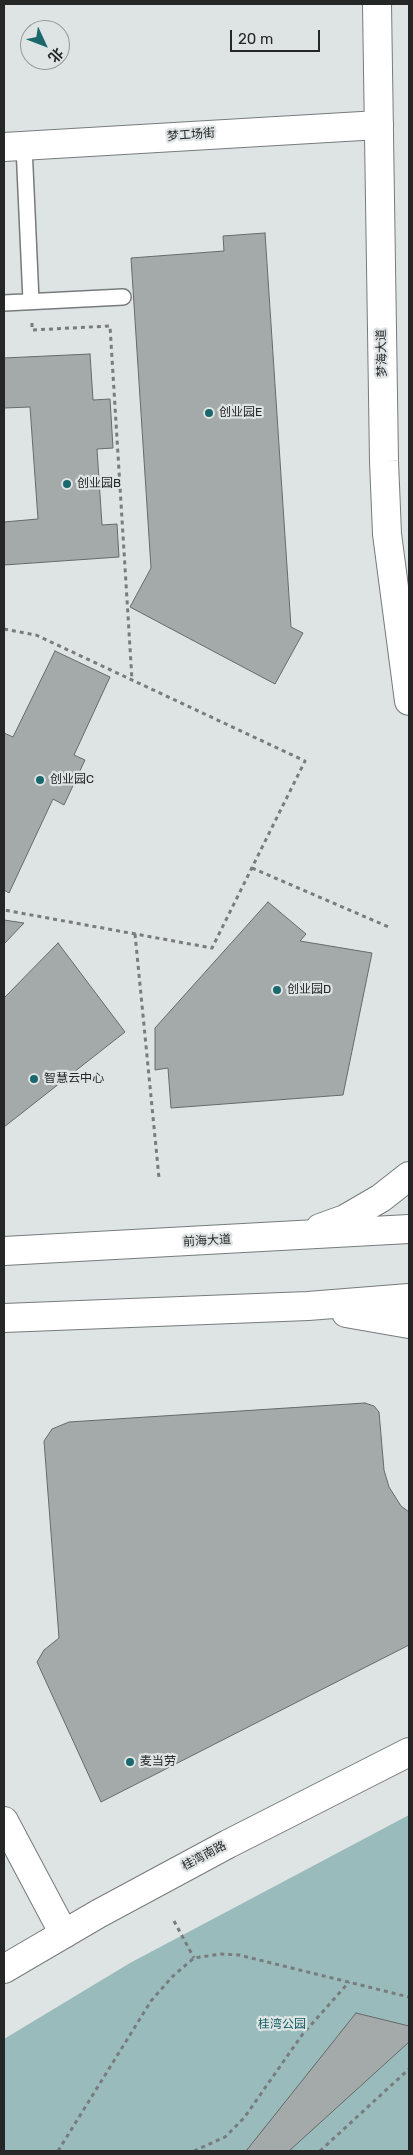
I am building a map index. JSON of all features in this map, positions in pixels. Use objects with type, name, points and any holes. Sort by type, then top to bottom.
[{"type":"main road","name":"梦海大道","points":[[377,4],[387,534],[409,701]]},
{"type":"main road","name":"梦工场街","points":[[14,147],[379,125]]},
{"type":"main road","points":[[298,1236],[345,1219],[381,1198],[409,1176]]},
{"type":"main road","name":"前海大道","points":[[4,1251],[409,1229]]},
{"type":"main road","points":[[4,1318],[308,1306],[409,1298]]},
{"type":"main road","points":[[308,1306],[409,1324]]},
{"type":"main road","name":"桂湾南路","points":[[4,1969],[228,1844],[409,1752]]},
{"type":"main road","points":[[4,1821],[64,1934]]},
{"type":"lane","points":[[14,147],[31,301]]},
{"type":"lane","points":[[4,303],[123,297]]},
{"type":"path","points":[[31,301],[32,330],[110,326],[132,680]]},
{"type":"path","points":[[4,629],[36,635],[305,762],[212,948],[4,910]]},
{"type":"path","points":[[252,868],[391,928]]},
{"type":"path","points":[[135,934],[159,1178]]},
{"type":"path","points":[[174,1921],[194,1958]]},
{"type":"path","points":[[58,2151],[151,2000],[172,1976],[194,1958],[221,1954],[239,1955],[409,1997]]},
{"type":"path","points":[[194,2151],[225,2137],[244,2118],[302,2035],[350,1982]]},
{"type":"path","points":[[320,2151],[409,2069]]},
{"type":"green space","name":"桂湾公园","points":[[409,1815],[409,2151],[4,2151],[4,2039],[130,1963]]},
{"type":"building","name":"创业园E","points":[[265,233],[291,627],[303,633],[275,684],[130,607],[151,568],[131,258],[224,251],[223,236]]},
{"type":"building","name":"创业园B","points":[[90,354],[93,400],[110,399],[113,448],[97,449],[102,525],[117,524],[119,557],[4,565],[4,522],[38,519],[30,407],[4,408],[4,358]]},
{"type":"building","name":"创业园C","points":[[55,651],[110,677],[74,755],[85,760],[64,805],[53,799],[9,893],[4,890],[4,733],[13,737]]},
{"type":"building","name":"创业园D","points":[[268,902],[306,934],[300,941],[372,953],[343,1095],[171,1108],[168,1068],[155,1070],[155,1028]]},
{"type":"building","points":[[4,920],[24,923],[4,944]]},
{"type":"building","name":"智慧云中心","points":[[58,943],[125,1032],[4,1127],[4,998]]},
{"type":"building","points":[[365,1403],[374,1406],[379,1412],[384,1470],[389,1487],[401,1506],[409,1512],[409,1645],[101,1802],[37,1662],[44,1650],[59,1638],[44,1441],[52,1429],[69,1422]]},
{"type":"building","points":[[356,2013],[409,2026],[409,2042],[289,2151],[246,2151]]},
{"type":"place","name":"创业园E","points":[[209,413]]},
{"type":"place","name":"创业园B","points":[[67,484]]},
{"type":"place","name":"创业园C","points":[[40,780]]},
{"type":"place","name":"创业园D","points":[[277,990]]},
{"type":"place","name":"智慧云中心","points":[[34,1079]]},
{"type":"place","name":"麦当劳","points":[[130,1762]]}]
